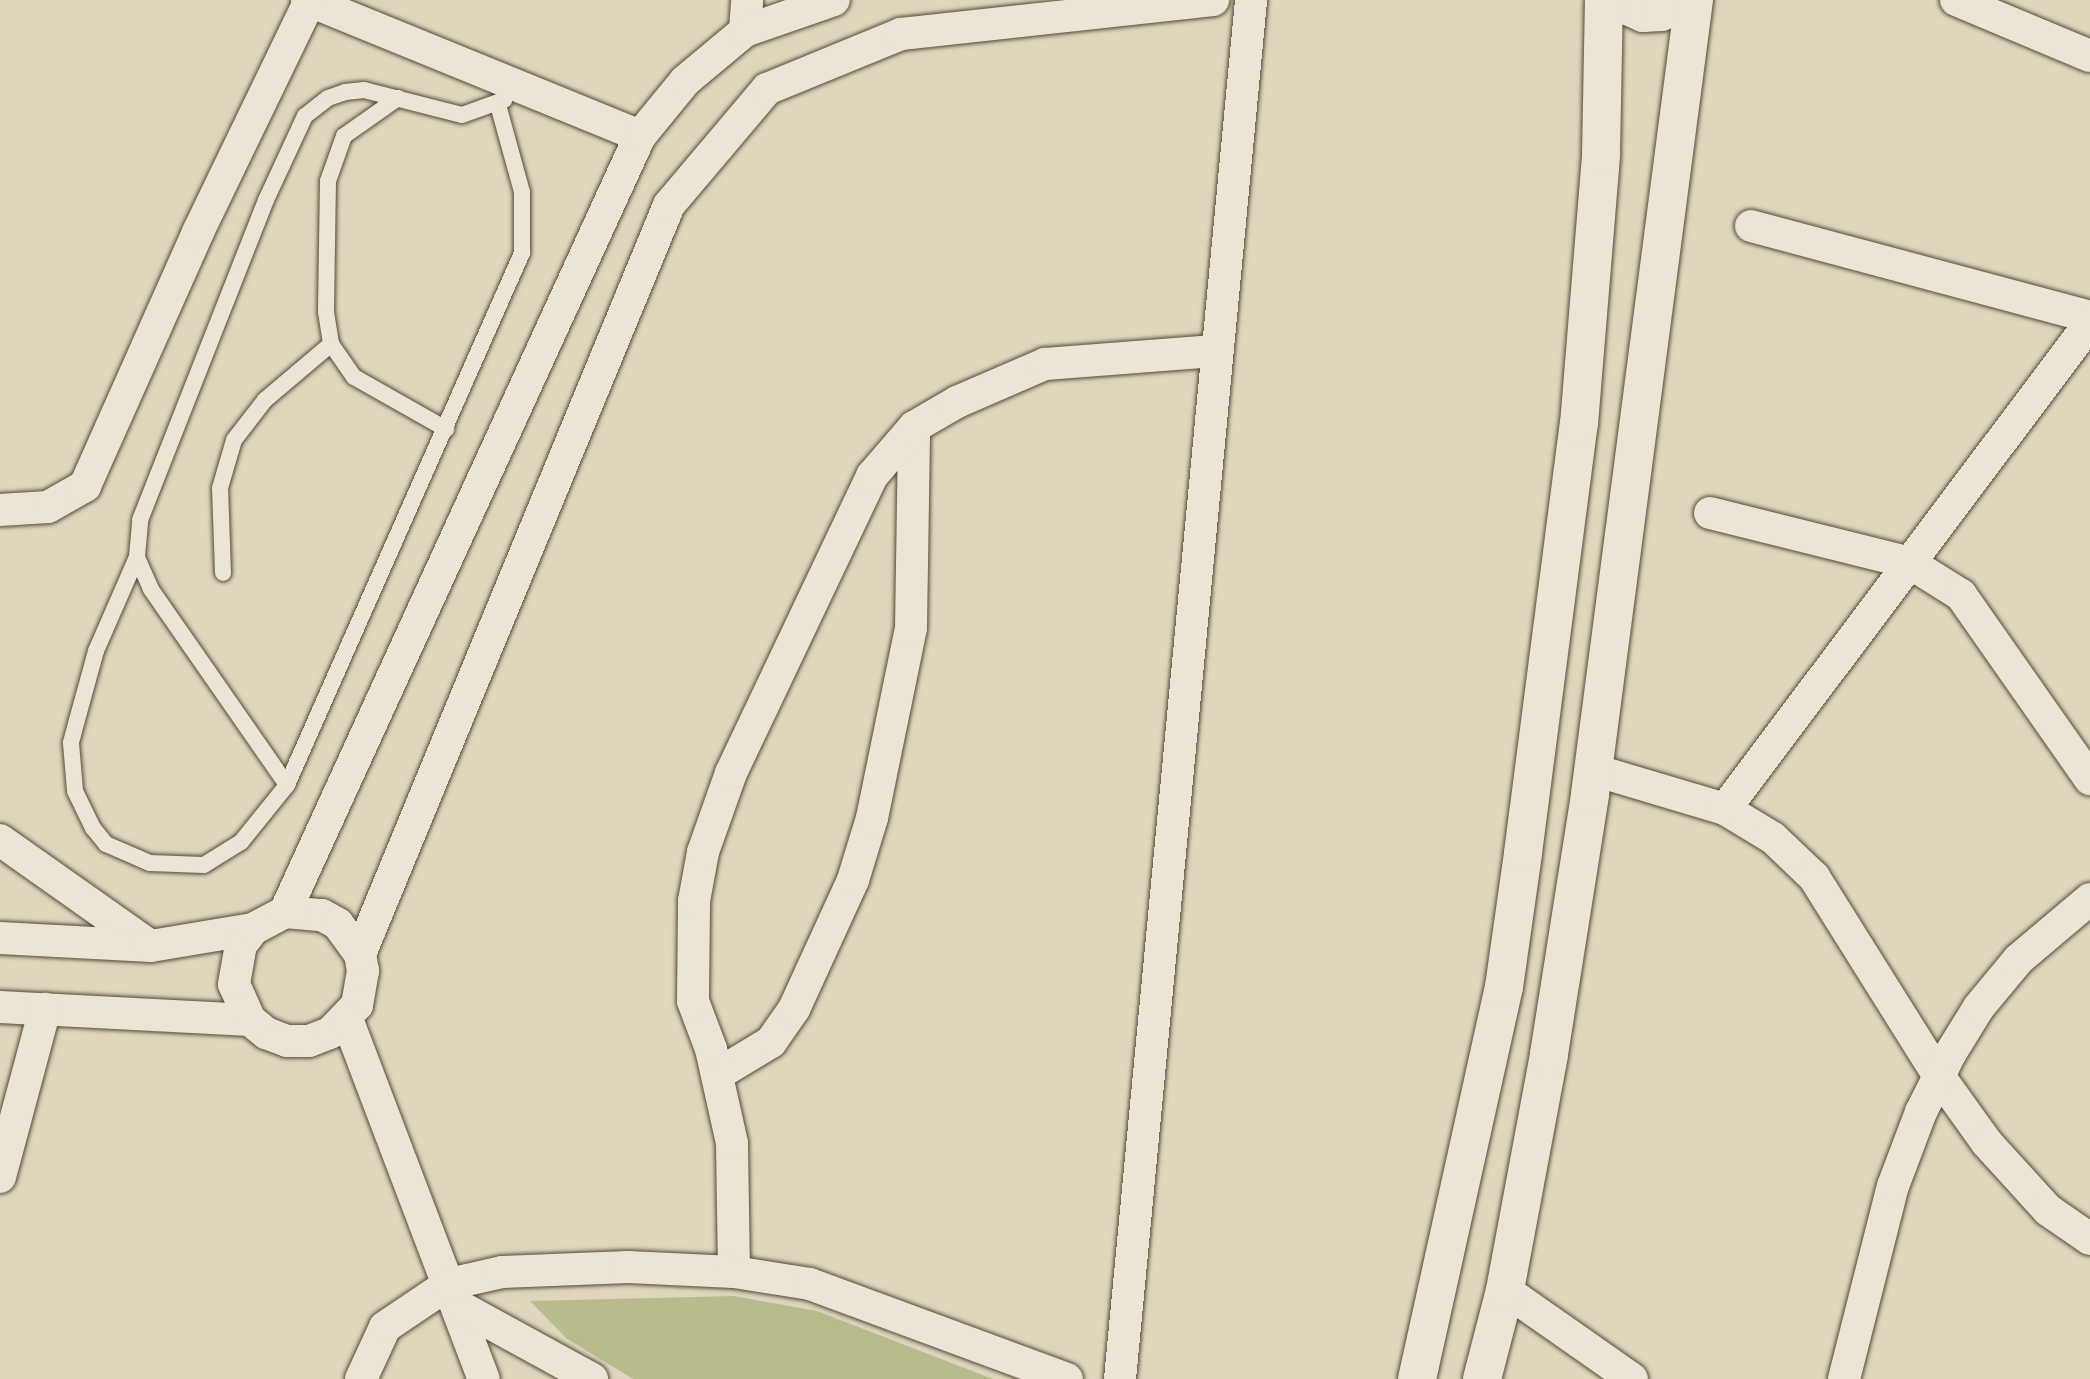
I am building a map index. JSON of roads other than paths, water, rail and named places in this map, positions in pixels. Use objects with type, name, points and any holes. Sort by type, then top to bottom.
[{"type":"main road","points":[[1417,1379],[1493,1040],[1523,853],[1579,424],[1601,154],[1604,0]]},
{"type":"main road","points":[[1614,0],[1643,13],[1661,12],[1687,0]]},
{"type":"main road","points":[[1482,1379],[1505,1290],[1549,1054],[1594,770],[1694,0]]},
{"type":"street","points":[[0,510],[48,507],[85,486],[198,232],[309,0],[509,96],[640,136]]},
{"type":"street","points":[[745,31],[747,0]]},
{"type":"street","points":[[285,912],[640,136],[685,81],[745,31],[834,0]]},
{"type":"street","points":[[253,929],[234,963],[236,993],[250,1020],[267,1033],[287,1041],[309,1041],[330,1033],[347,1019],[362,988],[360,954],[668,205],[767,89],[901,34],[1213,0]]},
{"type":"street","points":[[1120,1379],[1215,351],[1251,0]]},
{"type":"street","points":[[1956,0],[2090,57]]},
{"type":"street","points":[[1751,226],[2090,317]]},
{"type":"street","points":[[1725,809],[2090,323]]},
{"type":"street","points":[[734,1272],[736,1186],[718,1074],[693,1001],[691,951],[694,901],[712,825],[731,773],[872,476],[914,426],[957,402],[1045,364],[1215,351]]},
{"type":"street","points":[[718,1074],[771,1042],[794,1009],[853,880],[872,818],[911,628],[914,426]]},
{"type":"street","points":[[1710,513],[1910,563],[1961,595],[2090,779]]},
{"type":"street","points":[[1594,770],[1725,809],[1773,838],[1814,877],[1939,1076],[1987,1143],[2048,1210],[2090,1239]]},
{"type":"street","points":[[0,840],[151,946]]},
{"type":"street","points":[[1844,1379],[1894,1186],[1939,1076],[1979,1007],[2020,959],[2090,899]]},
{"type":"street","points":[[0,938],[151,946],[253,929],[285,912],[322,915],[338,924],[360,954]]},
{"type":"street","points":[[0,1007],[250,1020]]},
{"type":"street","points":[[0,1177],[45,1009]]},
{"type":"street","points":[[347,1019],[484,1379]]},
{"type":"street","points":[[361,1379],[385,1327],[502,1272],[628,1267],[734,1272],[810,1284],[864,1301],[1067,1379]]},
{"type":"street","points":[[1505,1290],[1632,1379]]},
{"type":"street","points":[[453,1294],[592,1379]]},
{"type":"lane","points":[[364,90],[462,115],[509,96],[522,192],[522,253],[287,785],[241,842],[204,865],[163,864],[128,855],[106,844],[93,828],[75,790],[71,743],[96,651],[137,557],[141,520],[298,128],[316,106],[345,92],[364,90]]},
{"type":"lane","points":[[398,98],[344,136],[328,181],[325,262],[331,344],[354,377],[446,429]]},
{"type":"lane","points":[[223,573],[220,488],[233,440],[265,400],[331,344]]},
{"type":"lane","points":[[137,557],[171,620],[287,785]]}]
